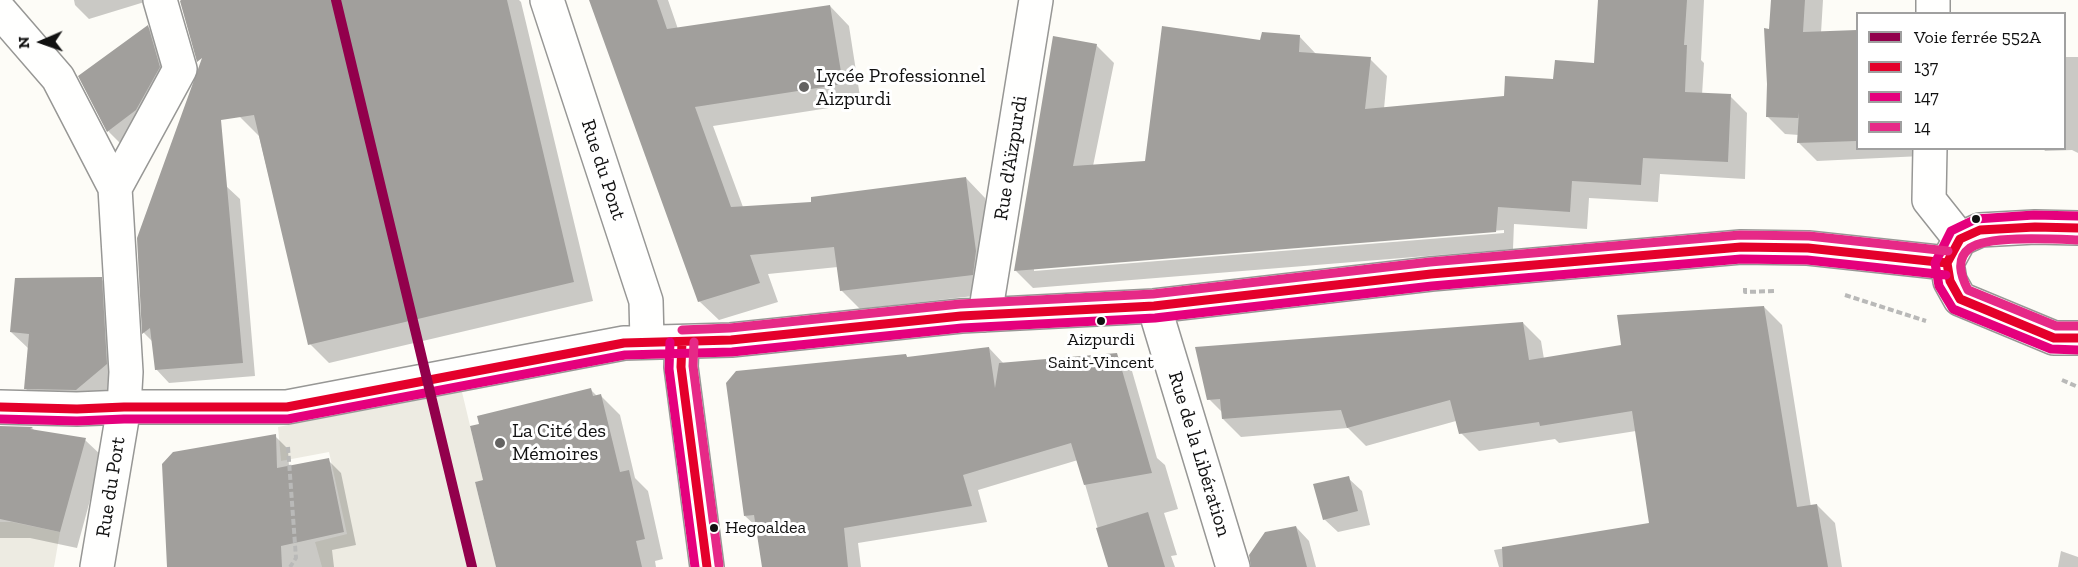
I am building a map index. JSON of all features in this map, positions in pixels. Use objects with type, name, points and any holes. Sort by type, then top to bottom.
[{"type":"street","points":[[115,188],[180,69],[160,0]]},
{"type":"street","name":"Rue du Pont","points":[[547,0],[646,301],[647,341]]},
{"type":"street","name":"Rue d'Aïzpurdi","points":[[986,315],[1036,0]]},
{"type":"street","points":[[0,11],[58,78],[115,188]]},
{"type":"street","points":[[1930,150],[1929,200],[1945,254],[1950,281],[1960,299],[2054,338],[2078,338]]},
{"type":"street","name":"Rue du Port","points":[[104,564],[124,407],[126,372],[115,188]]},
{"type":"street","points":[[0,407],[77,409],[287,407],[624,343],[731,340],[961,316],[1154,306],[1431,274],[1741,247],[1945,254],[1980,230],[2035,227],[2078,228]]},
{"type":"street","name":"Rue de la Libération","points":[[1154,306],[1233,567]]},
{"type":"street","points":[[682,342],[681,367],[707,567]]},
{"type":"path","points":[[1741,247],[1745,292],[1779,290]]},
{"type":"path","points":[[1844,294],[1915,316],[1935,325]]},
{"type":"path","points":[[2059,379],[2078,387]]},
{"type":"path","points":[[287,407],[296,558],[290,567]]},
{"type":"shaded area","points":[[462,392],[483,480],[475,482],[496,567],[322,567],[315,542],[347,534],[329,452],[281,461],[278,427]]},
{"type":"shaded area","points":[[0,522],[12,522],[60,532],[54,567],[0,567]]},
{"type":"building","points":[[181,0],[507,0],[574,282],[308,345],[254,115],[221,120],[243,363],[155,370],[150,328],[142,334],[137,238],[202,58],[197,62]]},
{"type":"building","points":[[589,0],[657,0],[667,29],[830,5],[843,84],[695,107],[731,207],[811,202],[811,197],[966,177],[976,251],[973,275],[840,291],[834,247],[750,255],[760,283],[698,302]]},
{"type":"building","points":[[1598,0],[1687,0],[1684,45],[1687,45],[1685,92],[1731,94],[1728,162],[1643,158],[1641,185],[1572,181],[1570,212],[1498,207],[1496,232],[1014,271],[1053,36],[1097,44],[1073,166],[1145,161],[1162,26],[1260,40],[1262,32],[1300,35],[1299,52],[1371,57],[1365,109],[1504,96],[1505,76],[1553,79],[1555,60],[1594,63]]},
{"type":"building","points":[[1771,0],[1805,0],[1803,32],[1856,30],[1856,141],[1797,143],[1799,118],[1766,117],[1764,28],[1769,29]]},
{"type":"building","points":[[148,25],[160,67],[136,110],[107,132],[78,76]]},
{"type":"building","points":[[102,277],[107,364],[76,390],[24,389],[29,334],[10,332],[15,278]]},
{"type":"building","points":[[1764,306],[1797,507],[1817,504],[1828,567],[1503,567],[1502,547],[1649,523],[1632,411],[1540,426],[1539,422],[1459,434],[1450,400],[1347,428],[1341,410],[1222,419],[1220,399],[1207,400],[1195,347],[1523,322],[1529,360],[1621,345],[1617,315]]},
{"type":"building","points":[[989,347],[995,388],[999,363],[1117,353],[1152,473],[1084,485],[1071,443],[963,475],[972,506],[844,528],[848,567],[762,567],[754,515],[744,516],[726,383],[736,371],[906,354],[907,357]]},
{"type":"building","points":[[591,388],[593,396],[601,394],[620,472],[629,470],[645,539],[636,541],[642,567],[496,567],[475,482],[483,480],[470,426],[479,424],[477,416]]},
{"type":"building","points":[[0,426],[33,427],[30,429],[86,438],[60,532],[0,519]]},
{"type":"building","points":[[276,434],[277,468],[329,458],[344,532],[281,546],[282,567],[167,567],[162,464],[173,452]]},
{"type":"building","points":[[1349,476],[1358,511],[1323,520],[1313,484]]},
{"type":"building","points":[[1148,512],[1165,567],[1108,567],[1096,528]]},
{"type":"building","points":[[1296,526],[1307,567],[1251,567],[1249,555],[1265,532]]},
{"type":"rail line","name":"552A","points":[[336,0],[472,567]]},
{"type":"transit line","name":"147","points":[[2078,216],[2034,215],[1976,219],[1951,231],[1935,263],[1939,286],[1953,309],[2051,349],[2078,350]]},
{"type":"transit line","name":"137","points":[[2078,228],[2035,227],[1980,230],[1960,239],[1947,263],[1950,281],[1960,299],[2054,338],[2078,338]]},
{"type":"transit line","name":"14","points":[[682,330],[730,328],[960,304],[1153,294],[1430,262],[1740,235],[1809,236],[1948,251]]},
{"type":"transit line","name":"14","points":[[2078,240],[2006,239],[1991,241],[1970,248],[1965,252],[1961,262],[1963,279],[1968,290],[2056,326],[2078,326]]},
{"type":"transit line","name":"137","points":[[0,407],[77,409],[287,407],[624,343],[731,340],[961,316],[1154,306],[1431,274],[1741,247],[1808,248],[1947,263]]},
{"type":"transit line","name":"147","points":[[0,419],[77,421],[288,419],[625,355],[732,352],[962,328],[1155,318],[1432,286],[1741,259],[1807,260],[1946,275]]},
{"type":"transit line","name":"147","points":[[670,342],[669,369],[695,567]]},
{"type":"transit line","name":"137","points":[[682,342],[681,367],[707,567]]},
{"type":"transit line","name":"14","points":[[694,342],[693,366],[719,565]]},
{"type":"place","name":"Lycée Professionnel Aizpurdi","points":[[804,87]]},
{"type":"place","name":"Aizpurdi Saint-Vincent","points":[[1101,321]]},
{"type":"place","name":"La Cité des Mémoires","points":[[500,443]]},
{"type":"place","name":"Hegoaldea","points":[[714,528]]}]
